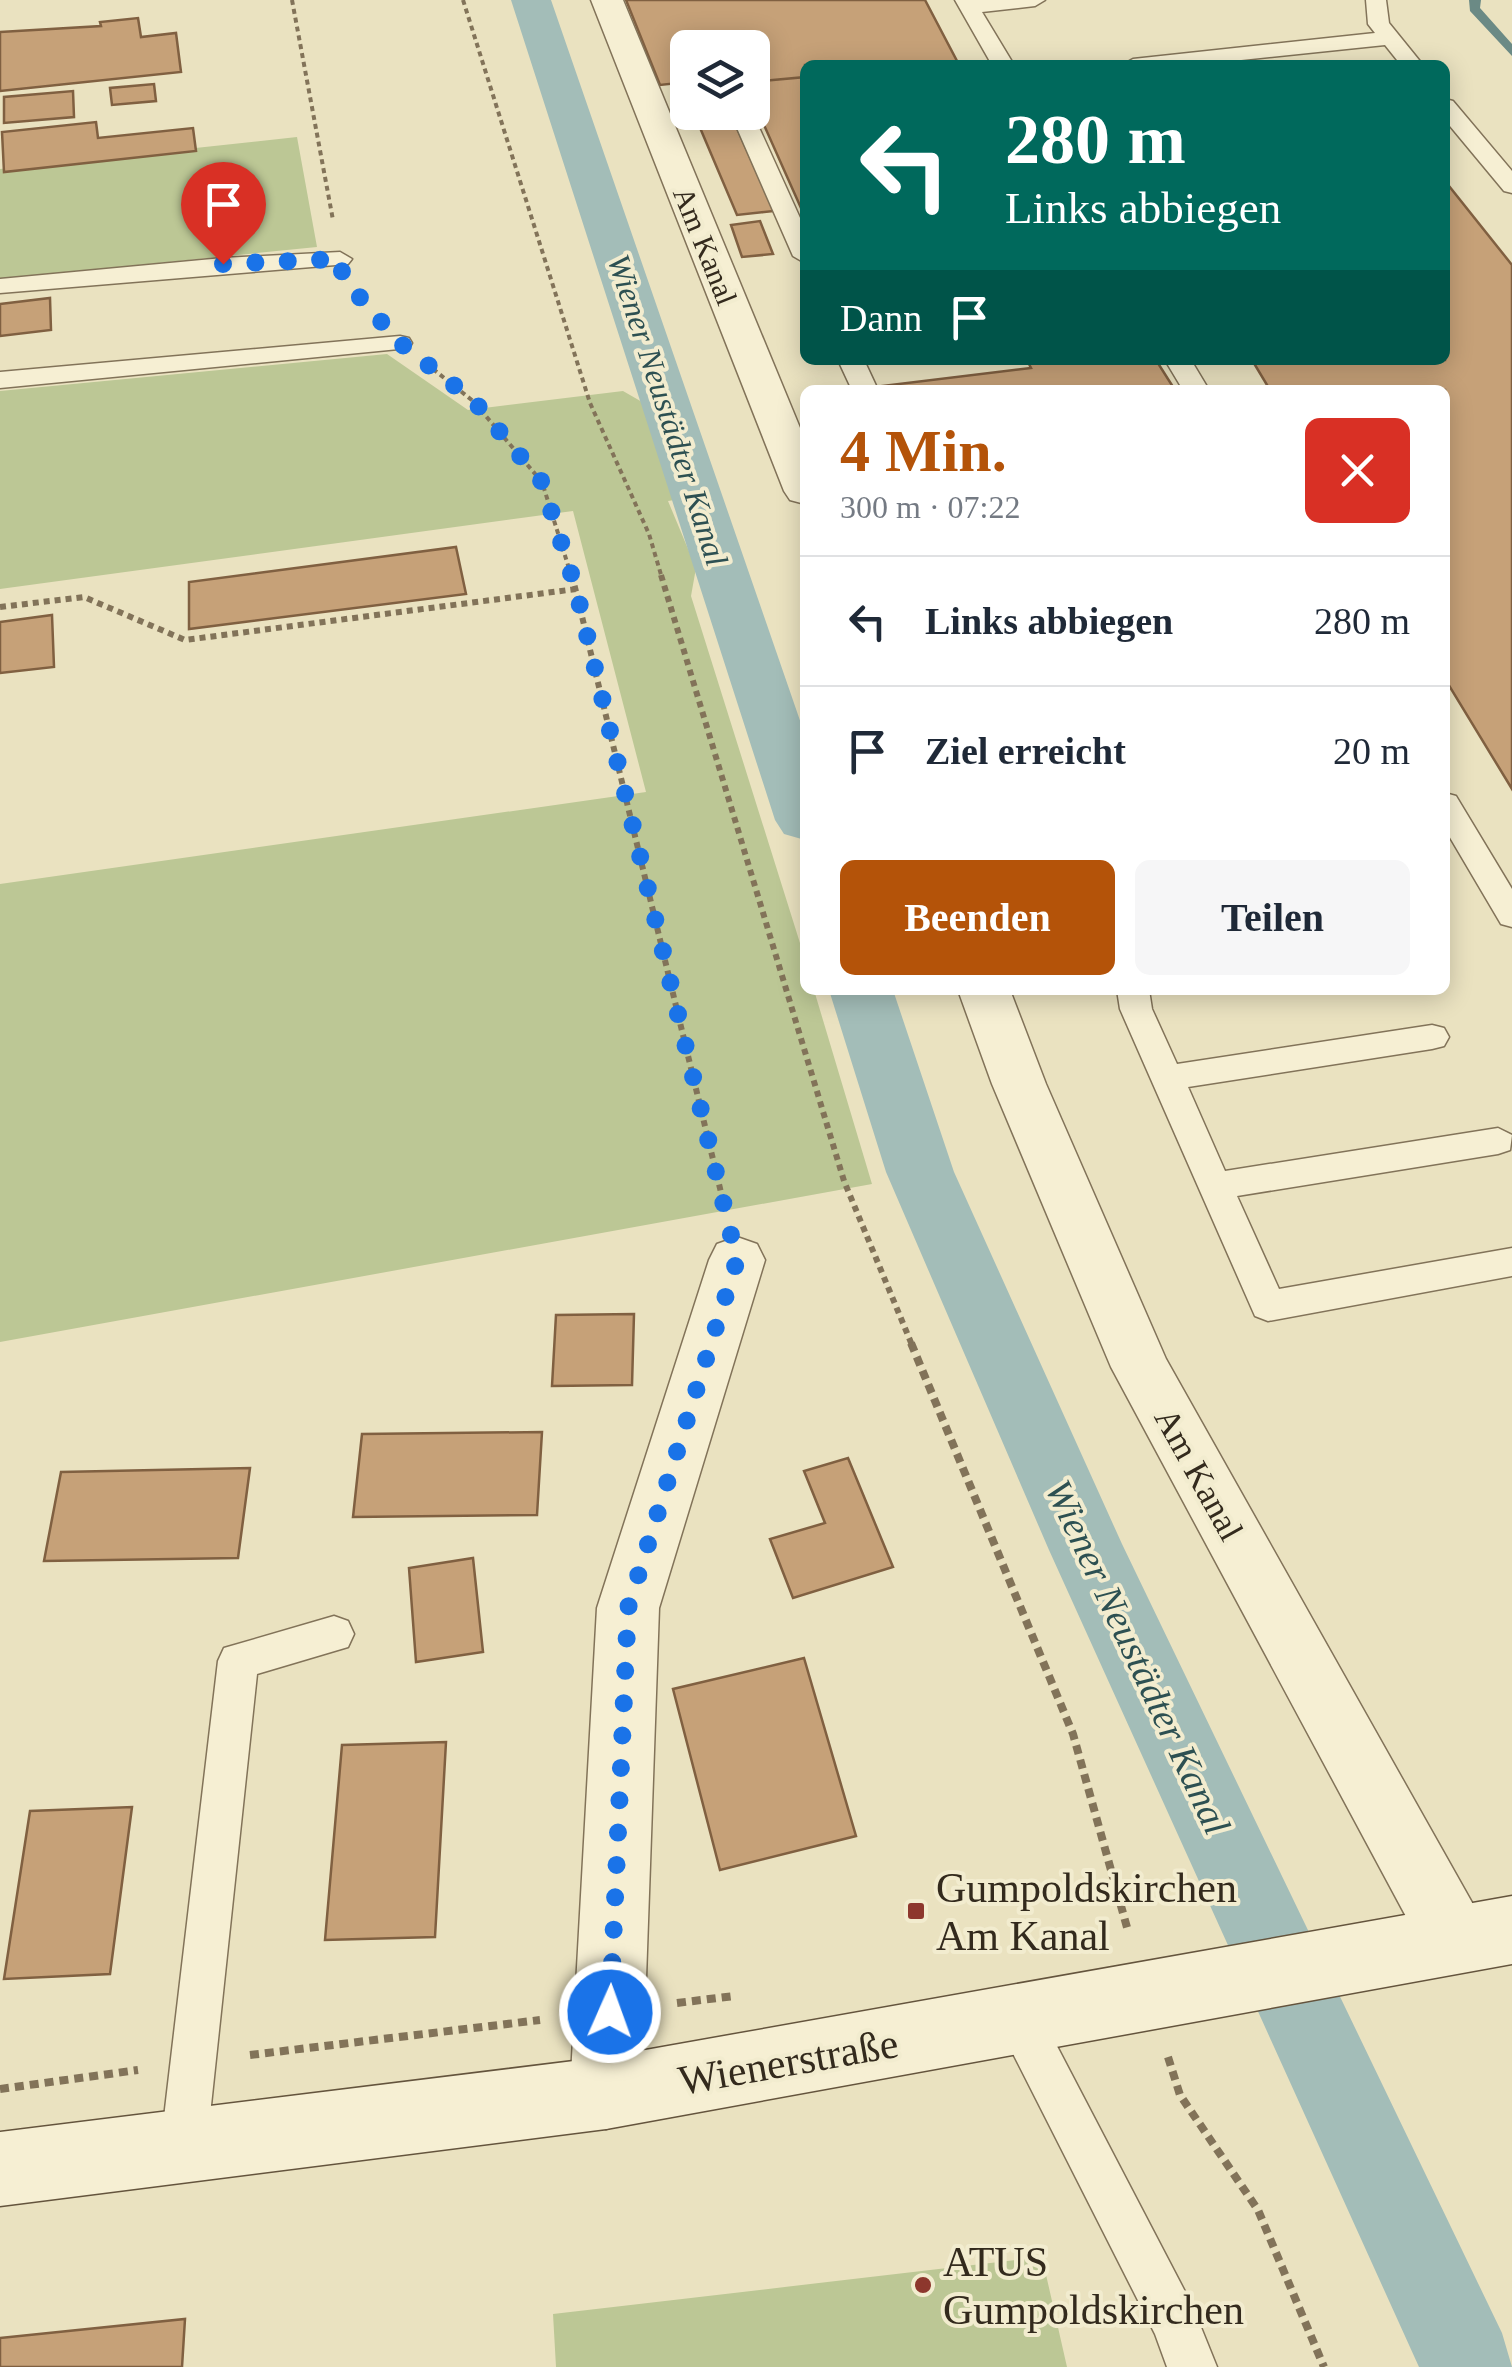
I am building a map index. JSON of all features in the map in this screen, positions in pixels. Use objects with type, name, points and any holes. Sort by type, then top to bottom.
[{"type":"street","name":"Am Kanal","points":[[608,0],[800,479]]},
{"type":"street","name":"Am Kanal","points":[[986,995],[1019,1084],[1140,1367],[1483,1935]]},
{"type":"street","points":[[606,2093],[628,1608],[737,1260]]},
{"type":"street","name":"Wienerstraße","points":[[0,2168],[606,2093],[1483,1935]]},
{"type":"lane","points":[[1001,60],[967,3],[1035,0]]},
{"type":"lane","points":[[1376,0],[1380,24],[1408,60]]},
{"type":"lane","points":[[1181,60],[1390,38]]},
{"type":"lane","points":[[1450,112],[1512,186]]},
{"type":"lane","points":[[749,130],[800,245]]},
{"type":"lane","points":[[0,286],[223,264],[340,259]]},
{"type":"lane","points":[[0,380],[400,343]]},
{"type":"lane","points":[[1450,811],[1512,916]]},
{"type":"lane","points":[[1134,995],[1136,1009],[1268,1306],[1512,1262]]},
{"type":"lane","points":[[1167,1078],[1432,1037]]},
{"type":"lane","points":[[1214,1186],[1498,1141]]},
{"type":"lane","points":[[184,2143],[238,1661],[334,1634]]},
{"type":"lane","points":[[1019,2020],[1174,2322],[1192,2367]]},
{"type":"path","points":[[292,0],[340,259]]},
{"type":"path","points":[[463,0],[590,403],[649,534],[844,1181],[1074,1734],[1158,1993],[1180,2095],[1258,2210],[1324,2367]]},
{"type":"path","points":[[400,343],[474,401],[542,482],[576,589],[737,1260]]},
{"type":"path","points":[[0,608],[84,598],[185,640],[576,589]]},
{"type":"green space","points":[[297,137],[317,247],[0,279],[0,169]]},
{"type":"green space","points":[[387,354],[468,410],[623,391],[656,410],[681,499],[668,501],[696,568],[691,596],[800,943],[800,995],[815,995],[872,1184],[0,1342],[0,884],[646,792],[573,511],[0,589],[0,391]]},
{"type":"green space","name":"ATUS Gumpoldskirchen","points":[[1042,2257],[1067,2367],[556,2367],[553,2314]]},
{"type":"building","points":[[626,0],[925,0],[956,60],[800,60],[800,77],[770,80],[770,30],[670,30],[670,84],[660,85]]},
{"type":"building","points":[[138,18],[141,37],[176,33],[181,72],[0,91],[0,32],[101,26],[100,22]]},
{"type":"building","points":[[800,77],[800,206],[766,130],[770,130],[770,80]]},
{"type":"building","points":[[154,84],[156,101],[112,105],[110,88]]},
{"type":"building","points":[[73,91],[74,117],[4,123],[4,97]]},
{"type":"building","points":[[96,122],[98,138],[193,128],[196,151],[4,172],[2,132]]},
{"type":"building","points":[[701,130],[738,130],[774,211],[737,215]]},
{"type":"building","points":[[1450,187],[1512,265],[1512,789],[1450,687],[1450,385],[1267,385],[1255,365],[1450,365]]},
{"type":"building","points":[[760,221],[773,254],[742,257],[731,225]]},
{"type":"building","points":[[50,298],[51,330],[0,336],[0,304]]},
{"type":"building","points":[[1030,365],[1159,365],[1172,385],[890,385],[1031,368]]},
{"type":"building","points":[[456,547],[466,594],[189,629],[189,582]]},
{"type":"building","points":[[52,615],[54,667],[0,673],[0,622]]},
{"type":"building","points":[[634,1314],[632,1385],[552,1386],[556,1315]]},
{"type":"building","points":[[542,1432],[537,1515],[353,1517],[362,1434]]},
{"type":"building","points":[[848,1458],[893,1567],[793,1598],[770,1539],[825,1523],[804,1471]]},
{"type":"building","points":[[250,1468],[238,1558],[44,1561],[61,1472]]},
{"type":"building","points":[[473,1558],[483,1652],[416,1662],[409,1568]]},
{"type":"building","points":[[804,1658],[856,1836],[720,1870],[673,1689]]},
{"type":"building","points":[[446,1742],[435,1937],[325,1940],[342,1745]]},
{"type":"building","points":[[132,1807],[110,1974],[4,1979],[30,1811]]},
{"type":"building","points":[[185,2319],[182,2367],[0,2367],[0,2338]]},
{"type":"waterway","name":"Wiener Neustädter Kanal","points":[[531,0],[800,805]]},
{"type":"waterway","points":[[1475,0],[1474,8],[1512,52]]},
{"type":"waterway","name":"Wiener Neustädter Kanal","points":[[863,995],[920,1172],[1087,1550],[1468,2367]]},
{"type":"place","name":"Gumpoldskirchen Am Kanal","points":[[916,1911]]},
{"type":"place","name":"ATUS Gumpoldskirchen","points":[[923,2285]]},
{"type":"route","points":[[223,264],[340,259],[343,278],[400,343],[474,401],[542,482],[576,589],[737,1260],[628,1608],[610,2012]]}]
